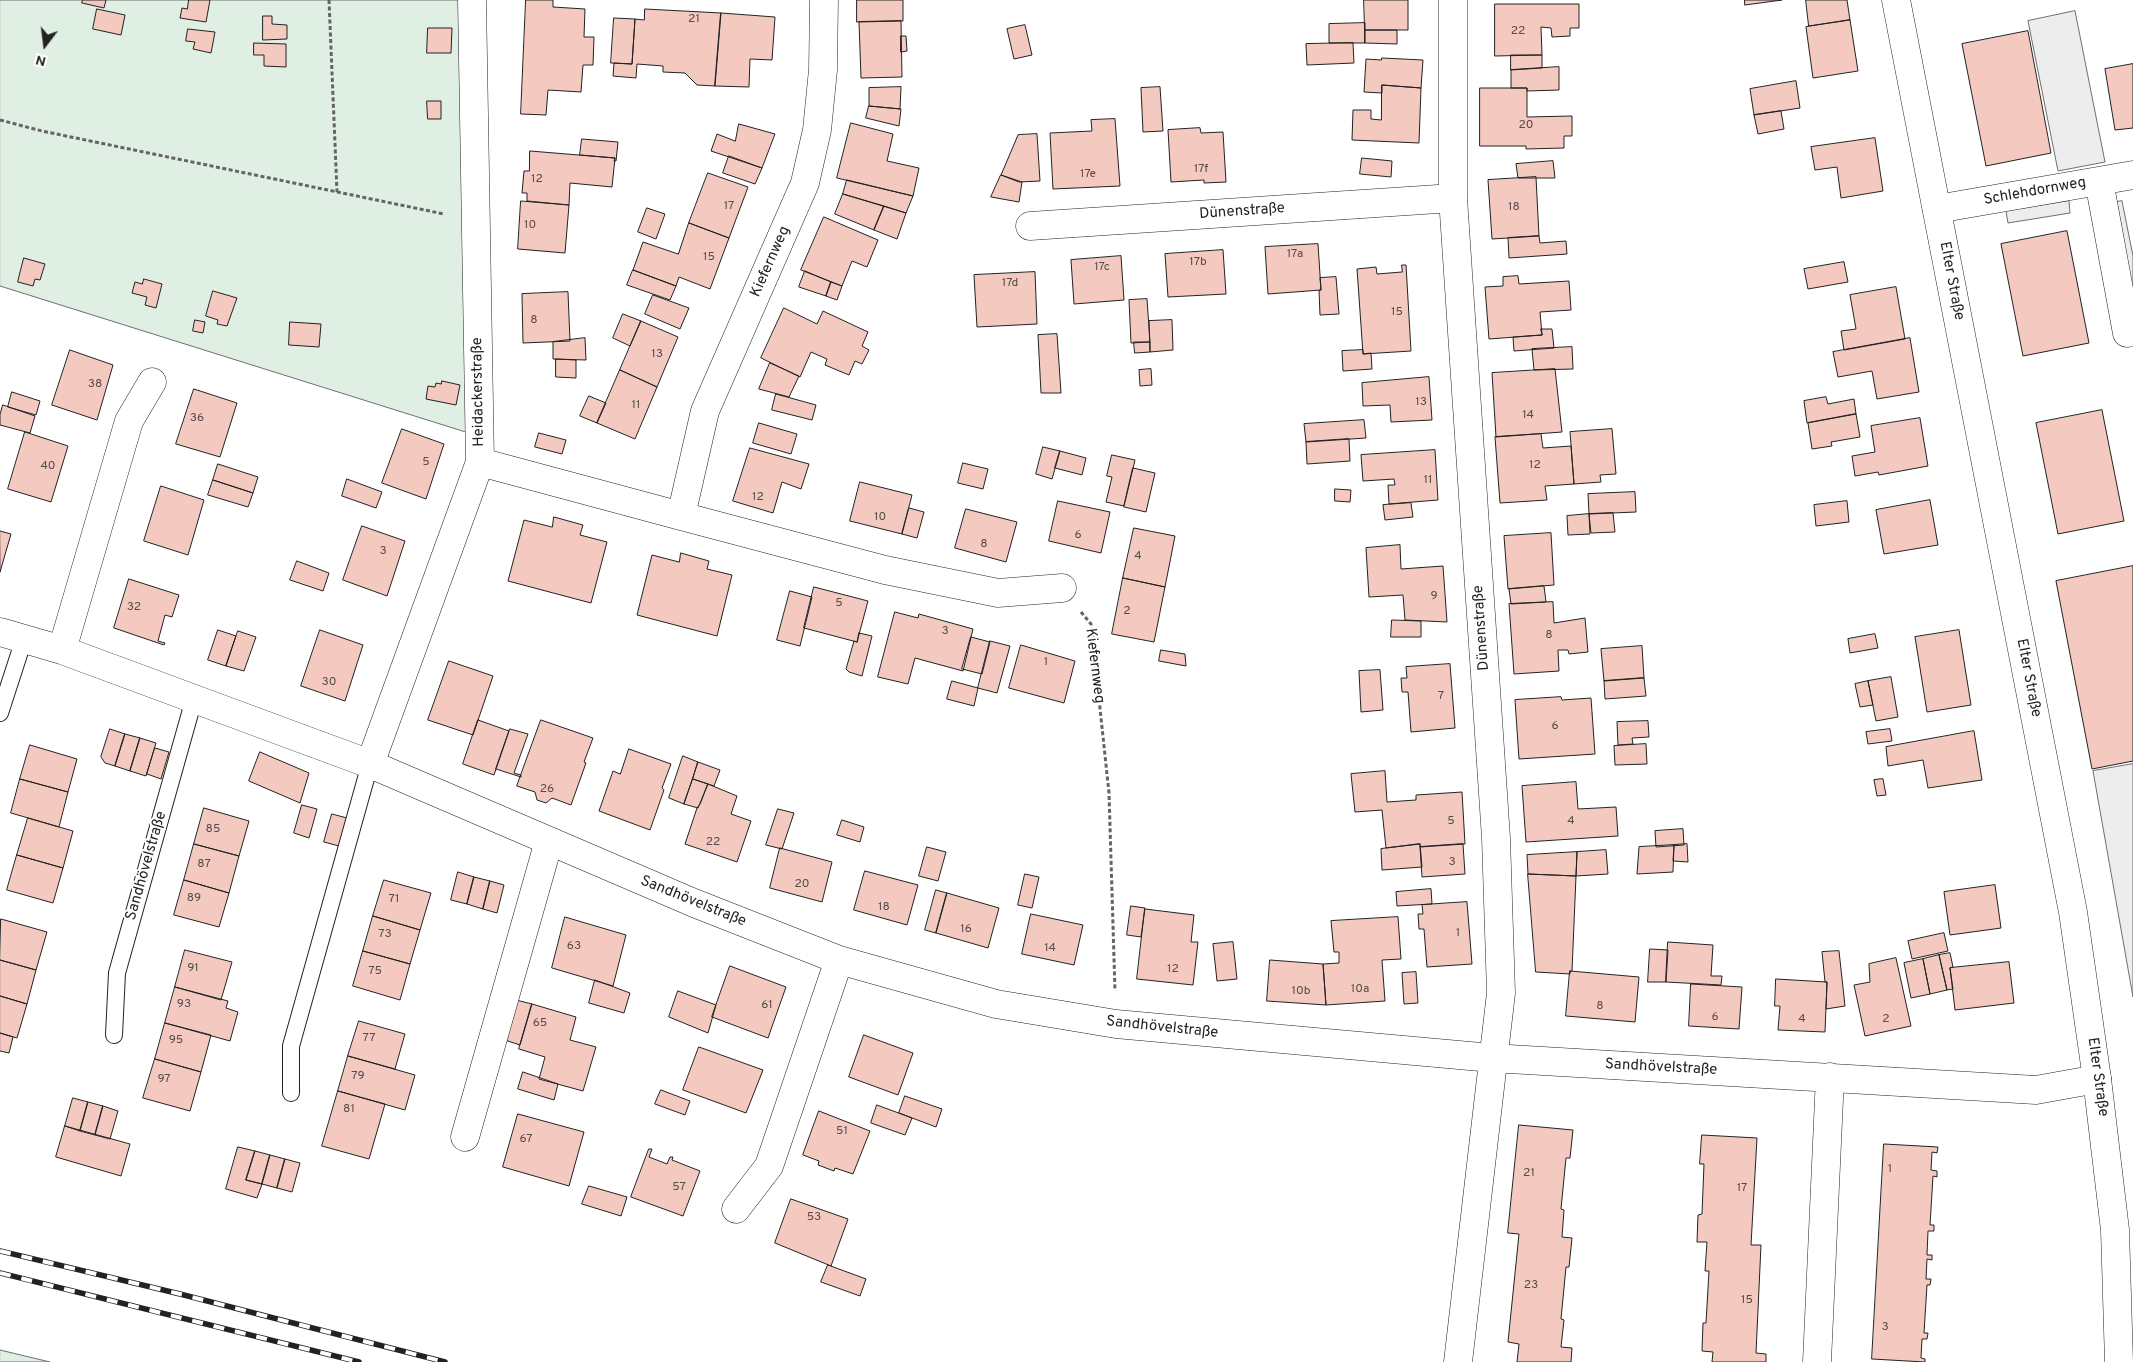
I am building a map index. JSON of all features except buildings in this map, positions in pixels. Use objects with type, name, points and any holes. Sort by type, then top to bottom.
[{"type":"street","name":"Heidackerstraße","points":[[370,764],[480,462],[472,0]]},
{"type":"street","name":"Kiefernweg","points":[[681,516],[705,411],[805,184],[817,130],[823,70],[824,0]]},
{"type":"street","name":"Dünenstraße","points":[[1453,0],[1453,198],[1496,838],[1501,993],[1492,1058]]},
{"type":"street","name":"Elter Straße","points":[[1896,0],[2073,912],[2116,1230],[2118,1362]]},
{"type":"street","name":"Schlehdornweg","points":[[1936,209],[2133,174]]},
{"type":"street","points":[[2099,180],[2127,333]]},
{"type":"street","name":"Dünenstraße","points":[[1030,226],[1453,198]]},
{"type":"street","points":[[62,650],[129,421],[152,382]]},
{"type":"street","points":[[480,462],[884,570],[998,594],[1062,588]]},
{"type":"street","name":"Sandhövelstraße","points":[[12,636],[62,650],[370,764],[694,903],[839,960],[996,1004],[1116,1024],[1492,1058],[2036,1090],[2097,1079]]},
{"type":"street","points":[[465,1137],[549,841]]},
{"type":"street","points":[[736,1209],[769,1166],[839,960]]},
{"type":"street","points":[[1458,1362],[1492,1058]]},
{"type":"street","points":[[1816,1362],[1830,1077]]},
{"type":"lane","name":"Sandhövelstraße","points":[[0,713],[12,636]]},
{"type":"lane","name":"Sandhövelstraße","points":[[114,1035],[117,973],[194,699]]},
{"type":"lane","points":[[291,1093],[291,1046],[370,764]]},
{"type":"path","points":[[329,0],[337,192]]},
{"type":"path","points":[[0,120],[42,131],[476,221]]},
{"type":"path","name":"Kiefernweg","points":[[1062,588],[1091,624],[1109,793],[1116,1024]]},
{"type":"green space","points":[[0,0],[465,0],[472,434],[0,286]]},
{"type":"green space","points":[[0,1350],[50,1362],[0,1362]]},
{"type":"shaded area","points":[[2075,11],[2105,162],[2058,171],[2028,21]]},
{"type":"shaded area","points":[[2069,201],[2070,213],[2008,223],[2006,211]]},
{"type":"shaded area","points":[[2122,201],[2133,256],[2133,290],[2112,203]]},
{"type":"shaded area","points":[[2133,764],[2133,997],[2093,771]]},
{"type":"railway","points":[[0,1251],[180,1294],[445,1362]]},
{"type":"railway","points":[[0,1273],[359,1362]]}]
